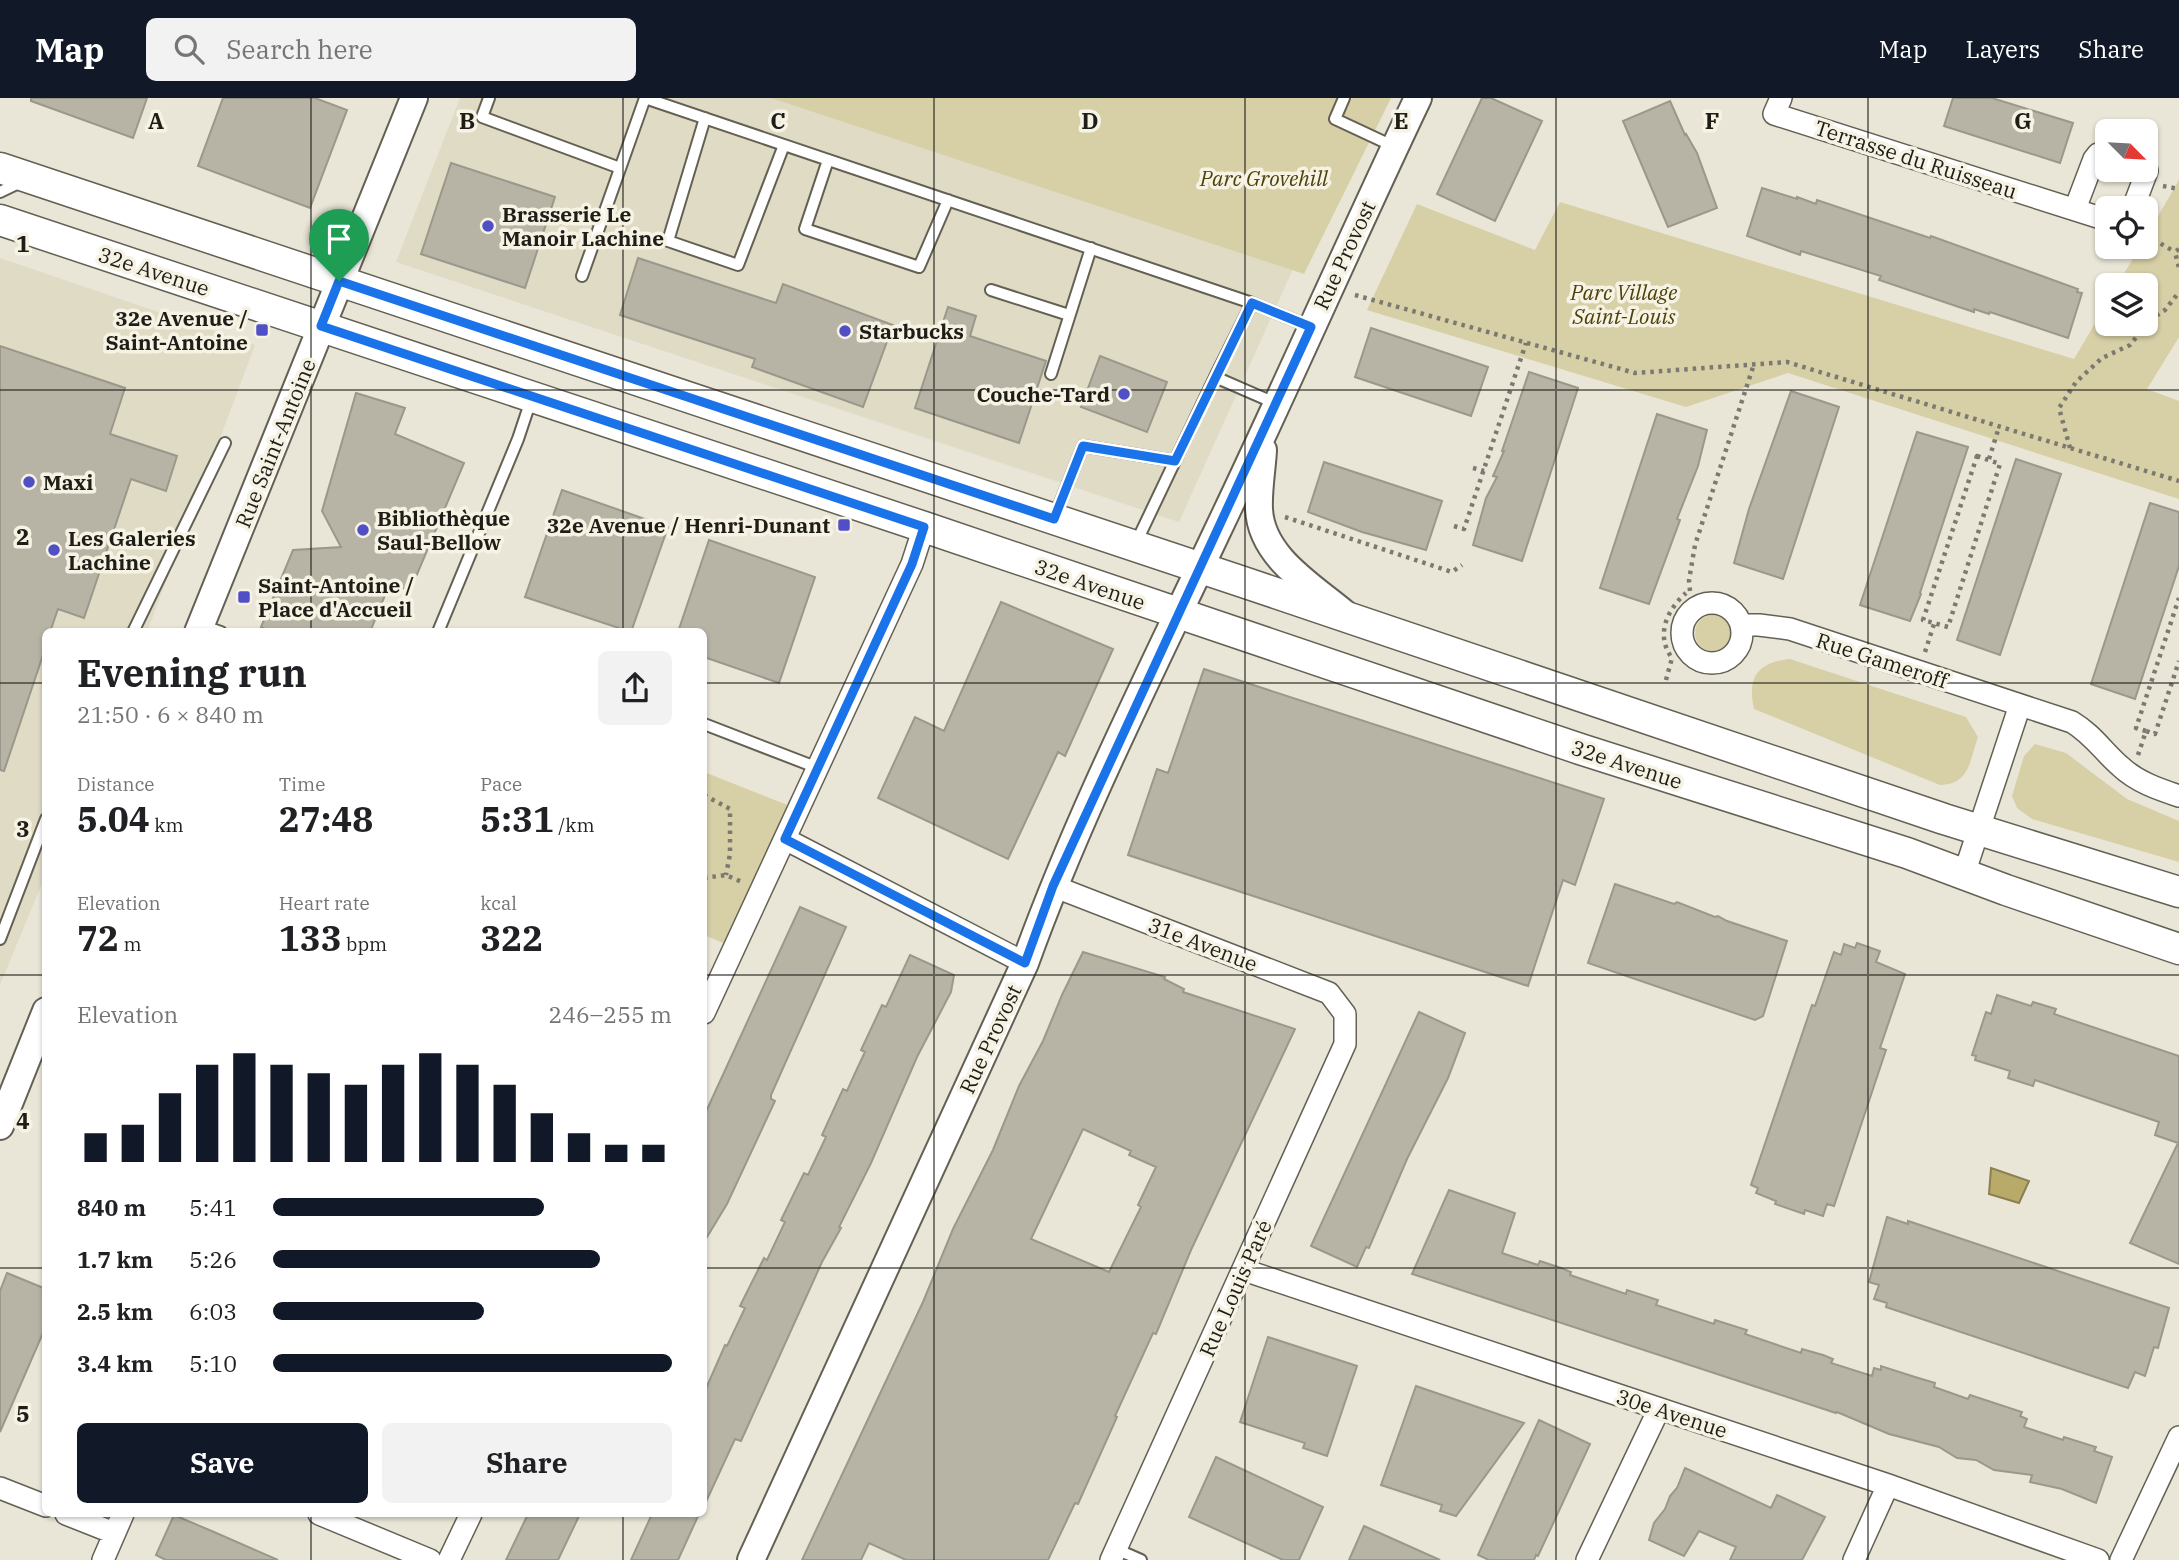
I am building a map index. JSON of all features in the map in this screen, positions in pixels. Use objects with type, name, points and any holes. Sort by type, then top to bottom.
[{"type":"main road","points":[[0,168],[1979,829],[2179,892]]},
{"type":"main road","name":"32e Avenue","points":[[0,220],[924,527],[1580,749],[1908,853],[2179,949]]},
{"type":"street","name":"Rue Saint-Antoine","points":[[206,628],[321,326],[414,98]]},
{"type":"street","name":"Rue Provost","points":[[751,1560],[1025,963],[1053,886],[1418,98]]},
{"type":"street","name":"Terrasse du Ruisseau","points":[[1781,98],[1774,114],[2095,216]]},
{"type":"street","points":[[2075,209],[2095,158]]},
{"type":"street","points":[[1265,431],[1259,509],[1263,531],[1277,556],[1349,617]]},
{"type":"street","points":[[707,1007],[912,564],[924,527]]},
{"type":"street","name":"Rue Gameroff","points":[[1742,625],[1790,629],[2081,727],[2133,777],[2179,796]]},
{"type":"street","points":[[1964,874],[2020,705]]},
{"type":"street","points":[[785,839],[1025,963]]},
{"type":"street","name":"31e Avenue","points":[[1053,886],[1329,993],[1345,1013]]},
{"type":"street","name":"Rue Louis Paré","points":[[1114,1555],[1345,1044],[1345,1013]]},
{"type":"street","points":[[0,1126],[42,1021]]},
{"type":"street","name":"30e Avenue","points":[[1244,1270],[1888,1485],[2098,1560]]},
{"type":"street","points":[[1587,1560],[1659,1409]]},
{"type":"street","points":[[2121,1560],[2179,1437]]},
{"type":"street","points":[[1854,1560],[1888,1485]]},
{"type":"street","points":[[0,1488],[42,1504]]},
{"type":"street","points":[[83,1517],[118,1523],[103,1560]]},
{"type":"street","points":[[326,1517],[430,1560]]},
{"type":"street","points":[[449,1560],[470,1517]]},
{"type":"lane","points":[[489,98],[482,117],[620,168]]},
{"type":"lane","points":[[582,276],[645,98],[1252,303],[1311,327]]},
{"type":"lane","points":[[1344,98],[1335,119],[1395,147]]},
{"type":"lane","points":[[705,118],[668,241],[738,265],[784,145]]},
{"type":"lane","points":[[828,160],[805,229],[919,267],[948,200]]},
{"type":"lane","points":[[0,192],[29,178]]},
{"type":"lane","points":[[1051,374],[1091,248]]},
{"type":"lane","points":[[991,290],[1069,315]]},
{"type":"lane","points":[[1135,545],[1252,303]]},
{"type":"lane","points":[[1215,377],[1277,404]]},
{"type":"lane","points":[[441,628],[518,439],[532,397]]},
{"type":"lane","points":[[134,628],[225,443]]},
{"type":"lane","points":[[1054,519],[1083,446],[1175,461]]},
{"type":"lane","points":[[707,725],[818,768]]},
{"type":"lane","points":[[0,939],[42,829]]},
{"type":"lane","points":[[1114,1555],[1141,1560]]},
{"type":"path","points":[[2158,241],[2177,251],[2179,268]]},
{"type":"path","points":[[2070,448],[2059,408],[2076,383],[2102,358],[2130,345],[2151,319],[2165,310],[2179,292]]},
{"type":"path","points":[[1353,295],[1635,373],[1787,362],[2179,481]]},
{"type":"path","points":[[1454,526],[1464,529],[1526,344]]},
{"type":"path","points":[[1666,680],[1672,658],[1663,634],[1665,620],[1676,602],[1688,592],[1695,545],[1754,364]]},
{"type":"path","points":[[1989,459],[1999,426]]},
{"type":"path","points":[[1977,456],[1989,459],[2000,464],[1948,627],[1923,620],[1977,456]]},
{"type":"path","points":[[1473,468],[1484,471]]},
{"type":"path","points":[[1284,516],[1452,572],[1462,565]]},
{"type":"path","points":[[2179,598],[2176,618],[2136,727],[2155,734],[2179,661]]},
{"type":"path","points":[[1925,653],[1934,623]]},
{"type":"path","points":[[2137,759],[2146,731]]},
{"type":"path","points":[[707,797],[730,809],[730,854],[726,875]]},
{"type":"path","points":[[707,878],[726,875],[746,884]]},
{"type":"shaded area","points":[[460,98],[790,98],[1298,258],[1179,522],[396,262]]},
{"type":"shaded area","points":[[0,258],[255,345],[149,628],[42,628],[42,883],[0,985]]},
{"type":"shaded area","points":[[1991,1168],[2029,1181],[2019,1203],[1989,1194]]},
{"type":"green space","name":"Parc Grovehill","points":[[771,98],[1391,98],[1304,274]]},
{"type":"green space","name":"Parc Village Saint-Louis","points":[[2179,180],[2179,337],[2147,389],[2179,401],[2179,499],[1788,373],[1686,407],[1367,310],[1417,204],[1535,250],[1560,202],[2074,359],[2095,323],[2095,336],[2158,336],[2158,273],[2124,273],[2133,259],[2158,259],[2158,216]]},
{"type":"green space","points":[[1713,615],[1726,620],[1731,633],[1726,646],[1713,651],[1700,646],[1695,633],[1700,620]]},
{"type":"green space","points":[[1790,659],[1966,717],[1978,737],[1967,770],[1957,781],[1940,785],[1754,709],[1752,689],[1757,674],[1769,664]]},
{"type":"green space","points":[[2035,744],[2066,753],[2127,799],[2179,821],[2179,862],[2032,819],[2017,808],[2012,796],[2024,756]]},
{"type":"green space","points":[[707,773],[790,806],[726,944],[707,936]]},
{"type":"building","points":[[31,98],[147,98],[133,138],[31,101]]},
{"type":"building","points":[[223,98],[315,98],[347,110],[310,208],[198,166]]},
{"type":"building","points":[[1482,98],[1491,98],[1542,121],[1495,221],[1437,194]]},
{"type":"building","points":[[1953,98],[1992,98],[2073,123],[2060,163],[1944,126]]},
{"type":"building","points":[[1670,101],[1685,135],[1697,153],[1717,208],[1668,227],[1623,121]]},
{"type":"building","name":"Brasserie Le Manoir Lachine","points":[[451,163],[555,197],[525,288],[421,254]]},
{"type":"building","points":[[1762,188],[1816,204],[1817,200],[1930,238],[1931,236],[2078,289],[2077,292],[2082,293],[2068,338],[1990,312],[1989,314],[1974,309],[1974,312],[1879,280],[1881,276],[1801,251],[1800,255],[1747,236]]},
{"type":"building","points":[[638,258],[776,303],[783,284],[893,325],[863,407],[752,367],[755,359],[620,315]]},
{"type":"building","points":[[948,307],[976,316],[970,336],[1046,361],[1019,443],[915,408]]},
{"type":"building","points":[[1371,328],[1488,367],[1471,416],[1355,377]]},
{"type":"building","name":"Les Galeries Lachine","points":[[0,346],[125,388],[110,434],[177,456],[166,491],[131,479],[84,618],[58,609],[51,628],[42,628],[42,658],[4,771],[0,770]]},
{"type":"building","name":"Couche-Tard","points":[[1100,356],[1167,382],[1147,432],[1081,407]]},
{"type":"building","points":[[1529,372],[1578,388],[1522,561],[1473,545],[1486,498],[1497,477],[1493,476],[1504,451]]},
{"type":"building","points":[[1791,391],[1839,407],[1783,579],[1734,563],[1749,509]]},
{"type":"building","points":[[356,393],[405,408],[395,434],[464,463],[410,591],[390,583],[372,628],[261,627],[293,550],[341,547],[322,511]]},
{"type":"building","points":[[1657,414],[1707,430],[1698,466],[1677,519],[1680,520],[1649,604],[1600,588]]},
{"type":"building","points":[[1917,432],[1968,447],[1910,621],[1860,605]]},
{"type":"building","points":[[2016,459],[2061,474],[2000,655],[1957,640]]},
{"type":"building","points":[[1324,462],[1442,501],[1426,550],[1362,532],[1308,512]]},
{"type":"building","points":[[562,490],[668,527],[632,628],[619,628],[525,597]]},
{"type":"building","points":[[2150,503],[2179,512],[2179,566],[2135,699],[2091,684]]},
{"type":"building","points":[[709,540],[815,577],[779,683],[707,658],[707,628],[679,628]]},
{"type":"building","points":[[1001,602],[1113,649],[1065,756],[1058,752],[1008,859],[878,798],[915,717],[944,731]]},
{"type":"building","points":[[1204,669],[1604,799],[1575,885],[1563,880],[1528,986],[1128,855],[1157,769],[1168,773]]},
{"type":"building","points":[[1615,884],[1674,904],[1677,902],[1787,941],[1763,1016],[1755,1020],[1588,963]]},
{"type":"building","points":[[800,907],[846,927],[771,1095],[771,1099],[775,1101],[727,1204],[707,1237],[707,1109]]},
{"type":"building","points":[[1857,943],[1880,951],[1876,962],[1905,974],[1880,1048],[1886,1050],[1834,1206],[1827,1204],[1823,1216],[1805,1210],[1804,1214],[1775,1204],[1776,1201],[1756,1193],[1758,1188],[1751,1185],[1812,1005],[1815,1006],[1834,952],[1841,955],[1844,944],[1855,948]]},
{"type":"building","points":[[1083,952],[1165,977],[1164,979],[1184,989],[1183,992],[1295,1029],[1191,1250],[1156,1334],[1153,1333],[1115,1416],[1117,1417],[1078,1504],[1075,1503],[1048,1560],[906,1560],[869,1543],[861,1560],[802,1560],[923,1302],[953,1229],[993,1150],[1019,1086],[1043,1041]],"holes":[[[1083,1129],[1131,1151],[1129,1155],[1156,1167],[1138,1205],[1141,1207],[1109,1272],[1031,1239]]]},
{"type":"building","points":[[910,955],[954,975],[951,992],[917,1057],[871,1163],[822,1262],[741,1441],[735,1439],[707,1500],[707,1386],[745,1308],[740,1306],[785,1222],[781,1220],[804,1173],[808,1175],[826,1137],[822,1135],[843,1089],[847,1091],[865,1052],[861,1050],[882,1005],[886,1007]]},
{"type":"building","points":[[1997,995],[2031,1006],[2033,1002],[2056,1009],[2054,1014],[2179,1056],[2179,1264],[2130,1243],[2178,1143],[2155,1135],[2159,1122],[2035,1080],[2033,1086],[2008,1078],[2010,1071],[1975,1060],[1976,1056],[1972,1055],[1986,1012],[1991,1014]]},
{"type":"building","points":[[1419,1012],[1465,1033],[1448,1078],[1407,1159],[1369,1248],[1366,1247],[1357,1267],[1311,1246]]},
{"type":"building","points":[[1449,1190],[1515,1213],[1502,1253],[1538,1265],[1540,1261],[1571,1272],[1570,1275],[1626,1294],[1627,1290],[1658,1300],[1656,1305],[1714,1324],[1715,1320],[1747,1330],[1745,1334],[1801,1353],[1802,1349],[1823,1355],[1833,1359],[1831,1363],[1872,1376],[1874,1368],[1881,1370],[1881,1366],[1935,1383],[1934,1387],[1968,1399],[1970,1395],[2022,1412],[2020,1416],[2027,1419],[2024,1427],[2096,1447],[2094,1451],[2112,1457],[2096,1503],[2062,1489],[2030,1482],[2032,1475],[1994,1470],[1976,1460],[1957,1458],[1939,1447],[1889,1434],[1837,1412],[1412,1274]]},
{"type":"building","points":[[1887,1217],[1908,1224],[1908,1221],[2169,1308],[2158,1348],[2154,1347],[2145,1376],[2135,1372],[2128,1388],[1886,1307],[1887,1303],[1874,1299],[1879,1285],[1869,1282]]},
{"type":"building","points":[[7,1273],[42,1287],[42,1335],[0,1432],[0,1291]]},
{"type":"building","points":[[1268,1337],[1357,1366],[1327,1456],[1303,1448],[1305,1443],[1240,1422]]},
{"type":"building","points":[[1416,1386],[1524,1423],[1456,1516],[1440,1511],[1442,1505],[1381,1485]]},
{"type":"building","points":[[1539,1420],[1590,1444],[1538,1556],[1536,1555],[1534,1560],[1489,1560],[1478,1555]]},
{"type":"building","points":[[1216,1457],[1323,1507],[1299,1560],[1283,1560],[1189,1517]]},
{"type":"building","points":[[1685,1468],[1771,1508],[1777,1495],[1825,1517],[1802,1560],[1730,1560],[1736,1547],[1699,1531],[1684,1556],[1649,1540],[1654,1523],[1677,1488]]},
{"type":"building","points":[[173,1517],[179,1517],[278,1560],[166,1560],[156,1555]]},
{"type":"building","points":[[527,1517],[579,1517],[558,1560],[506,1560]]},
{"type":"building","points":[[651,1517],[698,1517],[678,1560],[631,1560]]},
{"type":"building","points":[[1364,1526],[1440,1560],[1349,1560]]},
{"type":"place","name":"Brasserie Le Manoir Lachine","points":[[488,226]]},
{"type":"place","name":"32e Avenue / Saint-Antoine","points":[[262,330]]},
{"type":"place","name":"Starbucks","points":[[845,331]]},
{"type":"place","name":"Couche-Tard","points":[[1124,394]]},
{"type":"place","name":"Maxi","points":[[29,482]]},
{"type":"place","name":"32e Avenue / Henri-Dunant","points":[[844,525]]},
{"type":"place","name":"Bibliothèque Saul-Bellow","points":[[363,530]]},
{"type":"place","name":"Les Galeries Lachine","points":[[54,550]]},
{"type":"place","name":"Saint-Antoine / Place d'Accueil","points":[[244,597]]},
{"type":"route","points":[[339,281],[1054,519],[1083,446],[1175,461],[1252,303],[1311,327],[1053,886],[1025,963],[785,839],[912,564],[924,527],[321,326],[339,281]]}]
